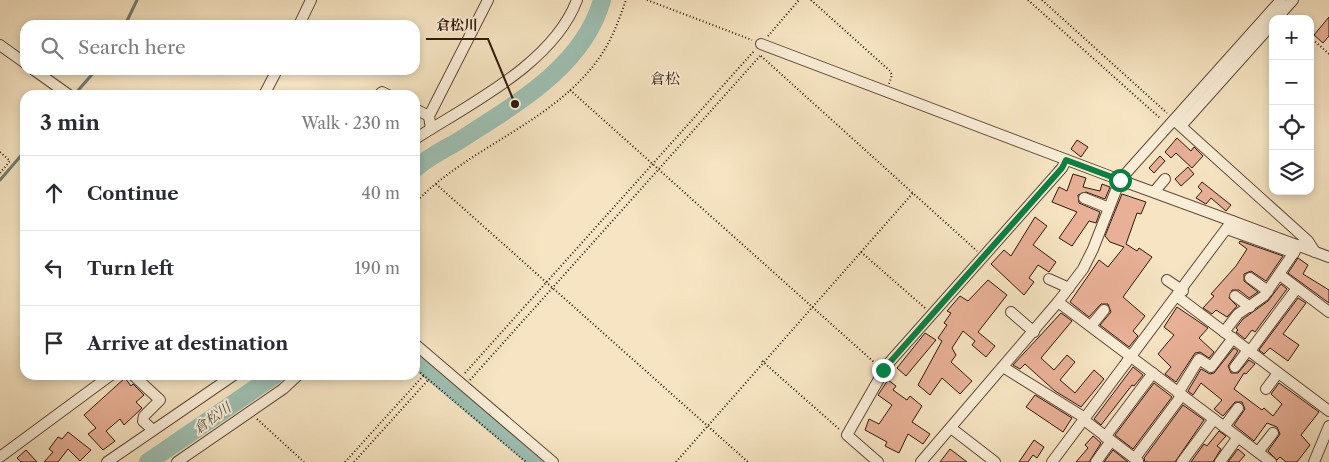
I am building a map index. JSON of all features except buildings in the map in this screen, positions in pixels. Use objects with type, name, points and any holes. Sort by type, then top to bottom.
[{"type":"street","points":[[301,20],[311,0]]},
{"type":"street","points":[[430,129],[429,116],[488,0]]},
{"type":"street","points":[[420,136],[524,68],[552,42],[577,0]]},
{"type":"street","points":[[1175,124],[1281,0]]},
{"type":"street","points":[[1280,15],[1293,0]]},
{"type":"street","points":[[921,462],[1034,332],[1069,288],[1093,249],[1120,180],[1269,27]]},
{"type":"street","points":[[761,44],[1154,192],[1230,225],[1296,249],[1329,256]]},
{"type":"street","points":[[0,45],[20,59]]},
{"type":"street","points":[[41,75],[62,90]]},
{"type":"street","points":[[267,90],[274,75]]},
{"type":"street","points":[[420,112],[429,116]]},
{"type":"street","points":[[1175,124],[1308,241],[1315,252]]},
{"type":"street","points":[[878,462],[847,435],[883,370],[1062,168],[1066,160]]},
{"type":"street","points":[[1154,192],[1165,179]]},
{"type":"street","points":[[1084,198],[1109,208]]},
{"type":"street","points":[[1052,462],[1230,225]]},
{"type":"street","points":[[1003,367],[1085,419],[1138,461],[1180,394],[1199,359],[1211,367],[1238,314],[1250,307],[1268,291],[1296,249]]},
{"type":"street","points":[[1280,275],[1329,312]]},
{"type":"street","points":[[1250,278],[1268,291]]},
{"type":"street","points":[[1050,279],[1069,288]]},
{"type":"street","points":[[1167,280],[1180,294],[1228,335],[1329,411]]},
{"type":"street","points":[[1235,367],[1297,288]]},
{"type":"street","points":[[1236,296],[1250,307]]},
{"type":"street","points":[[1058,302],[1269,461]]},
{"type":"street","points":[[1092,326],[1104,310]]},
{"type":"street","points":[[1011,312],[1034,332]]},
{"type":"street","points":[[420,348],[462,382],[553,462]]},
{"type":"street","points":[[1096,462],[1108,439],[1153,373]]},
{"type":"street","points":[[1266,388],[1278,373]]},
{"type":"street","points":[[0,457],[105,380]]},
{"type":"street","points":[[138,380],[160,400],[144,416],[144,421],[153,430]]},
{"type":"street","points":[[107,462],[227,380]]},
{"type":"street","points":[[177,462],[283,389],[293,380]]},
{"type":"street","points":[[1224,427],[1238,408]]},
{"type":"street","points":[[1182,462],[1214,419]]},
{"type":"street","points":[[951,428],[991,461]]},
{"type":"street","points":[[1329,428],[1316,458],[1329,458]]},
{"type":"street","points":[[1258,452],[1273,433]]},
{"type":"street","points":[[1220,462],[1238,437]]},
{"type":"path","points":[[420,198],[436,184],[550,107],[570,90],[604,50],[626,0]]},
{"type":"path","points":[[647,0],[761,44],[799,0]]},
{"type":"path","points":[[811,0],[890,71],[891,78],[886,92]]},
{"type":"path","points":[[1028,0],[1175,124]]},
{"type":"path","points":[[1042,0],[1175,124]]},
{"type":"path","points":[[1314,41],[1329,54]]},
{"type":"path","points":[[462,382],[546,283],[755,51],[984,257]]},
{"type":"path","points":[[462,382],[552,287],[760,56]]},
{"type":"path","points":[[570,90],[883,370]]},
{"type":"path","points":[[0,152],[10,161],[0,173]]},
{"type":"path","points":[[436,184],[748,462]]},
{"type":"path","points":[[676,462],[709,426],[762,361],[913,193]]},
{"type":"path","points":[[861,252],[932,314]]},
{"type":"path","points":[[762,361],[847,435]]},
{"type":"path","points":[[420,372],[526,462]]},
{"type":"path","points":[[420,379],[424,375]]},
{"type":"path","points":[[354,462],[429,379]]},
{"type":"path","points":[[345,462],[419,380]]},
{"type":"path","points":[[249,412],[304,462]]},
{"type":"waterway","points":[[127,20],[137,0]]},
{"type":"waterway","name":"倉松川","points":[[420,165],[500,114],[543,83],[579,46],[593,24],[602,0]]},
{"type":"waterway","points":[[78,90],[92,75]]},
{"type":"waterway","points":[[0,180],[20,157]]},
{"type":"waterway","points":[[420,362],[539,462]]},
{"type":"waterway","name":"倉松川","points":[[148,462],[268,380]]},
{"type":"place","name":"倉松川","points":[[515,104]]},
{"type":"district","name":"倉松","points":[[665,79]]},
{"type":"route","points":[[883,370],[1062,168],[1066,160],[1120,180]]}]
